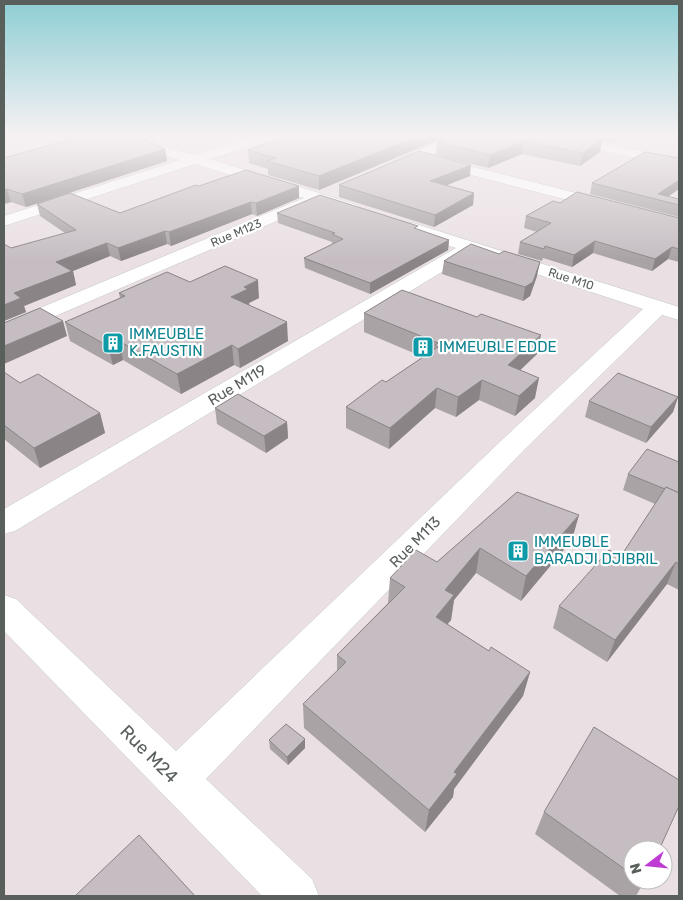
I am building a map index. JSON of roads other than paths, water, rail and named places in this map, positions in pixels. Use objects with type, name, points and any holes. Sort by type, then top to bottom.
[{"type":"street","points":[[4,221],[146,176]]},
{"type":"street","points":[[248,176],[367,213]]},
{"type":"street","points":[[493,176],[679,224]]},
{"type":"street","name":"Rue M123","points":[[4,331],[346,187]]},
{"type":"street","name":"Rue M10","points":[[395,223],[668,311]]},
{"type":"street","name":"Rue M119","points":[[4,523],[471,247]]},
{"type":"street","name":"Rue M113","points":[[176,780],[514,444],[668,311]]},
{"type":"street","name":"Rue M24","points":[[4,610],[295,896]]},
{"type":"place","name":"IMMEUBLE K.FAUSTIN","points":[[113,343]]},
{"type":"place","name":"IMMEUBLE EDDE","points":[[423,347]]},
{"type":"place","name":"IMMEUBLE BARADJI DJIBRIL","points":[[518,551]]}]
